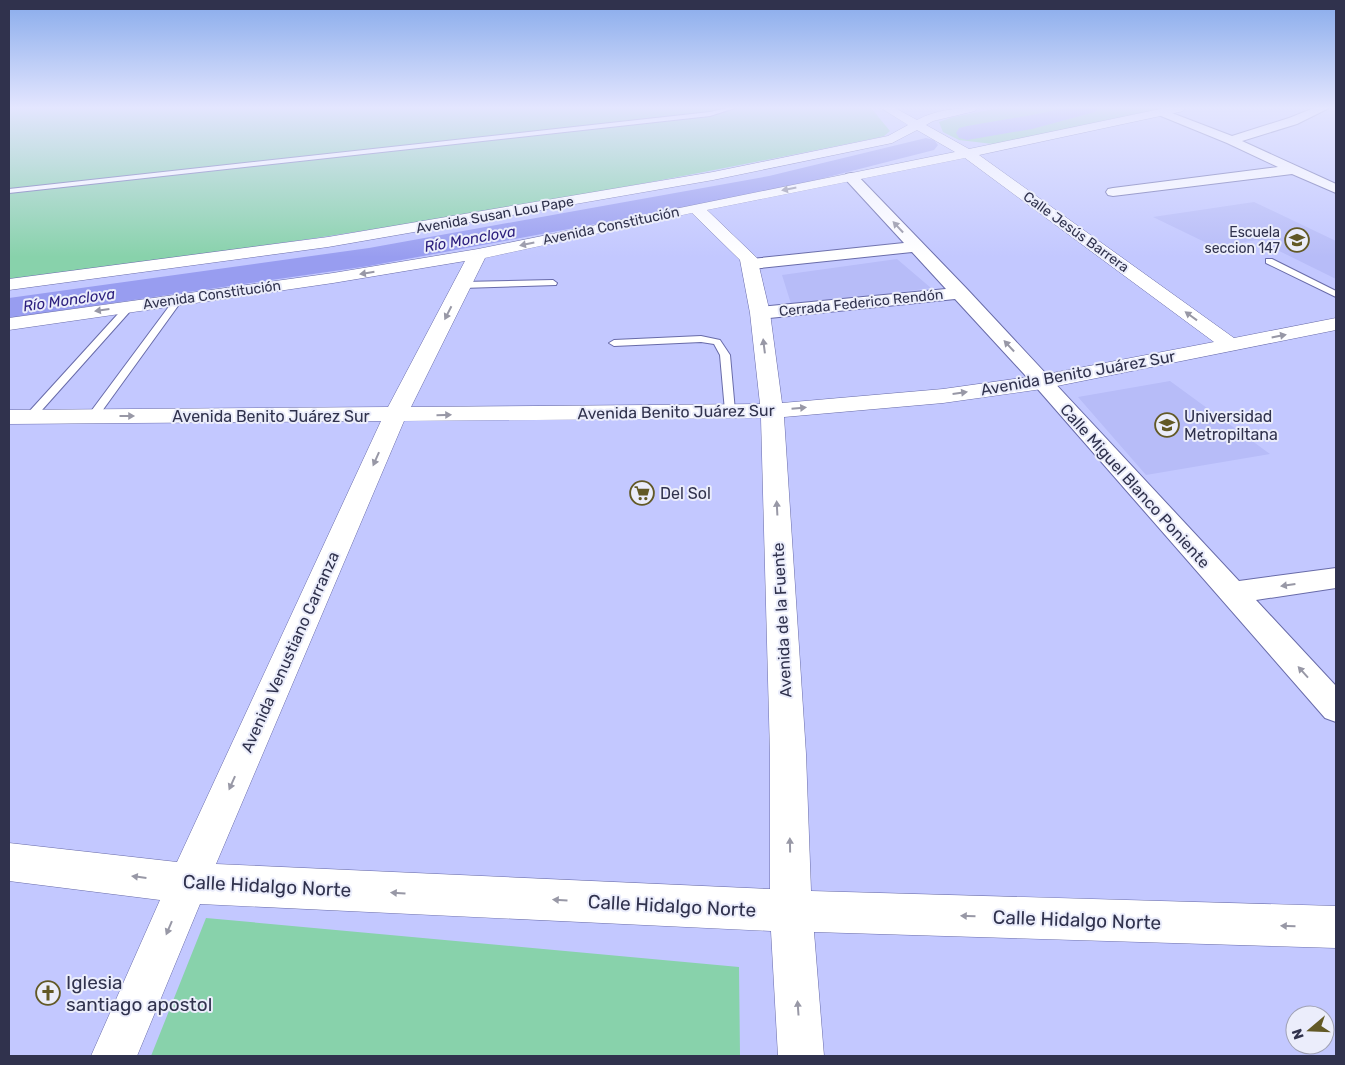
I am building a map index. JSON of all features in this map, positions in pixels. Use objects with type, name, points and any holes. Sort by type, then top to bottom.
[{"type":"street","name":"Avenida Susan Lou Pape","points":[[9,284],[328,242],[583,200],[802,158]]},
{"type":"street","name":"Avenida Constitución","points":[[9,324],[425,264],[851,177],[920,158]]},
{"type":"street","name":"Calle Jesús Barrera","points":[[974,158],[1231,345]]},
{"type":"street","points":[[1268,158],[1336,188]]},
{"type":"street","points":[[1113,192],[1295,170]]},
{"type":"street","name":"Calle Miguel Blanco Poniente","points":[[851,177],[961,293],[1336,708]]},
{"type":"street","points":[[695,208],[744,254],[751,264],[917,247]]},
{"type":"street","name":"Avenida Venustiano Carranza","points":[[114,1056],[188,883],[395,415],[478,254]]},
{"type":"street","name":"Avenida de la Fuente","points":[[751,264],[760,313],[772,411],[788,754],[791,911],[801,1056]]},
{"type":"street","name":"Cerrada Federico Rendón","points":[[760,313],[961,293]]},
{"type":"street","name":"Avenida Benito Juárez Sur","points":[[20,416],[772,411],[943,396],[1042,382],[1336,324]]},
{"type":"street","points":[[1231,593],[1336,578]]},
{"type":"street","name":"Calle Hidalgo Norte","points":[[9,862],[188,883],[791,911],[1336,927]]},
{"type":"lane","points":[[9,190],[307,158]]},
{"type":"lane","points":[[1269,261],[1336,294]]},
{"type":"lane","points":[[462,285],[553,283]]},
{"type":"lane","points":[[93,416],[179,299]]},
{"type":"lane","points":[[20,416],[130,306]]},
{"type":"lane","points":[[614,343],[701,339],[717,342],[725,355],[730,411]]},
{"type":"shaded area","name":"Escuela seccion 147","points":[[1254,202],[1336,241],[1336,279],[1257,240],[1215,247],[1153,217]]},
{"type":"shaded area","points":[[897,259],[931,288],[792,307],[782,275]]},
{"type":"shaded area","name":"Universidad Metropiltana","points":[[1170,381],[1270,454],[1146,475],[1078,397]]},
{"type":"green space","points":[[9,158],[777,158],[432,220],[278,243],[9,279]]},
{"type":"green space","points":[[206,918],[739,967],[740,1056],[151,1056]]},
{"type":"waterway","name":"Río Monclova","points":[[9,308],[369,257],[769,184],[875,158]]},
{"type":"place","name":"Escuela seccion 147","points":[[1297,240]]},
{"type":"place","name":"Universidad Metropiltana","points":[[1167,425]]},
{"type":"place","name":"Del Sol","points":[[642,493]]},
{"type":"place","name":"Iglesia santiago apostol","points":[[48,993]]}]
